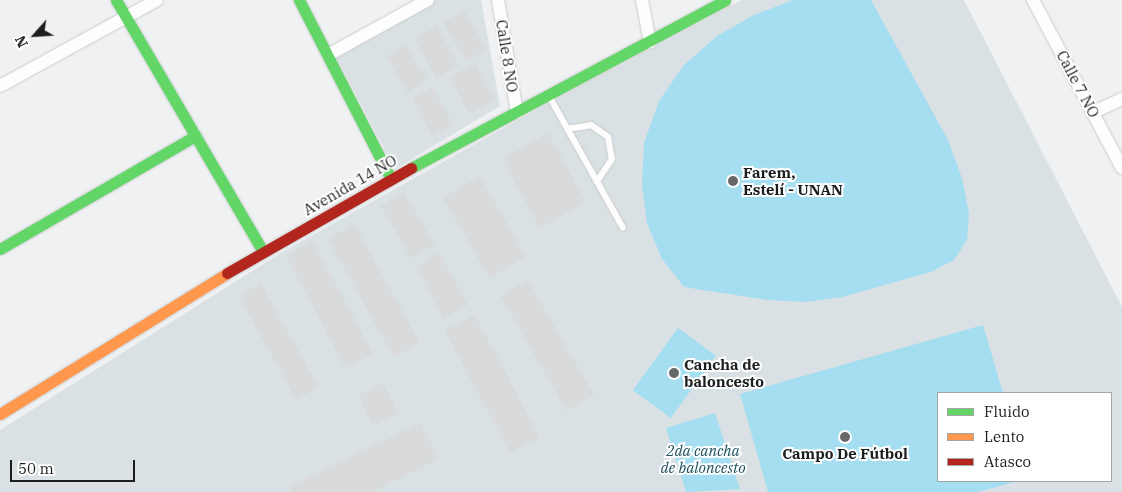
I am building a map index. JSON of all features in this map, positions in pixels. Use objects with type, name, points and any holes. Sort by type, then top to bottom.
[{"type":"street","points":[[116,0],[263,252]]},
{"type":"street","points":[[0,86],[157,0]]},
{"type":"street","points":[[299,0],[391,179]]},
{"type":"street","points":[[328,55],[428,0]]},
{"type":"street","name":"Calle 8 NO","points":[[498,0],[517,112]]},
{"type":"street","points":[[642,0],[650,42]]},
{"type":"street","name":"Avenida 14 NO","points":[[0,414],[263,252],[391,179],[650,42],[725,0]]},
{"type":"street","name":"Calle 7 NO","points":[[1033,0],[1122,168]]},
{"type":"street","points":[[1094,112],[1122,99]]},
{"type":"street","points":[[0,250],[195,136]]},
{"type":"lane","points":[[548,95],[623,228]]},
{"type":"lane","points":[[567,129],[591,125],[608,137],[612,158],[597,181]]},
{"type":"shaded area","points":[[435,0],[481,0],[500,106],[395,169],[337,58]]},
{"type":"shaded area","name":"Farem, Estelí - UNAN","points":[[742,0],[964,0],[1122,307],[1122,492],[0,492],[0,430],[279,254],[552,101]]},
{"type":"green space","points":[[793,0],[871,0],[948,140],[962,178],[969,213],[967,240],[954,260],[931,272],[842,297],[807,302],[767,300],[684,287],[662,259],[647,223],[642,185],[644,143],[659,101],[684,65],[717,36],[754,15]]},
{"type":"green space","name":"Campo De Fútbol","points":[[983,325],[1003,392],[937,392],[937,482],[1014,482],[978,492],[768,492],[740,394]]},
{"type":"green space","name":"Cancha de baloncesto","points":[[678,328],[716,356],[671,418],[633,390]]},
{"type":"green space","name":"2da cancha de baloncesto","points":[[715,413],[740,489],[686,492],[666,428]]},
{"type":"building","points":[[464,10],[487,50],[466,62],[443,22]]},
{"type":"building","points":[[437,26],[459,65],[436,78],[414,39]]},
{"type":"building","points":[[406,45],[427,80],[407,92],[386,57]]},
{"type":"building","points":[[476,63],[496,100],[469,114],[450,77]]},
{"type":"building","points":[[433,87],[453,125],[432,136],[412,98]]},
{"type":"building","points":[[548,133],[586,202],[540,228],[502,159]]},
{"type":"building","points":[[480,176],[526,257],[489,278],[443,198]]},
{"type":"building","points":[[404,192],[434,245],[411,258],[381,205]]},
{"type":"building","points":[[354,224],[420,343],[394,357],[328,239]]},
{"type":"building","points":[[313,241],[373,354],[346,369],[286,256]]},
{"type":"building","points":[[440,253],[468,305],[443,318],[415,266]]},
{"type":"building","points":[[528,280],[594,395],[567,411],[500,296]]},
{"type":"building","points":[[261,283],[319,387],[296,400],[238,296]]},
{"type":"building","points":[[475,315],[540,437],[510,453],[445,331]]},
{"type":"building","points":[[383,383],[398,413],[373,426],[358,396]]},
{"type":"building","points":[[421,423],[439,459],[372,492],[292,492],[289,486]]},
{"type":"traffic: fast","points":[[116,0],[263,252]]},
{"type":"traffic: fast","points":[[299,0],[391,179]]},
{"type":"traffic: fast","points":[[411,168],[725,0]]},
{"type":"traffic: fast","points":[[0,249],[195,136]]},
{"type":"traffic: slow","points":[[0,414],[227,273]]},
{"type":"traffic: jam","points":[[227,273],[411,168]]},
{"type":"place","name":"Farem, Estelí - UNAN","points":[[733,181]]},
{"type":"place","name":"Cancha de baloncesto","points":[[674,373]]},
{"type":"place","name":"Campo De Fútbol","points":[[845,437]]}]
